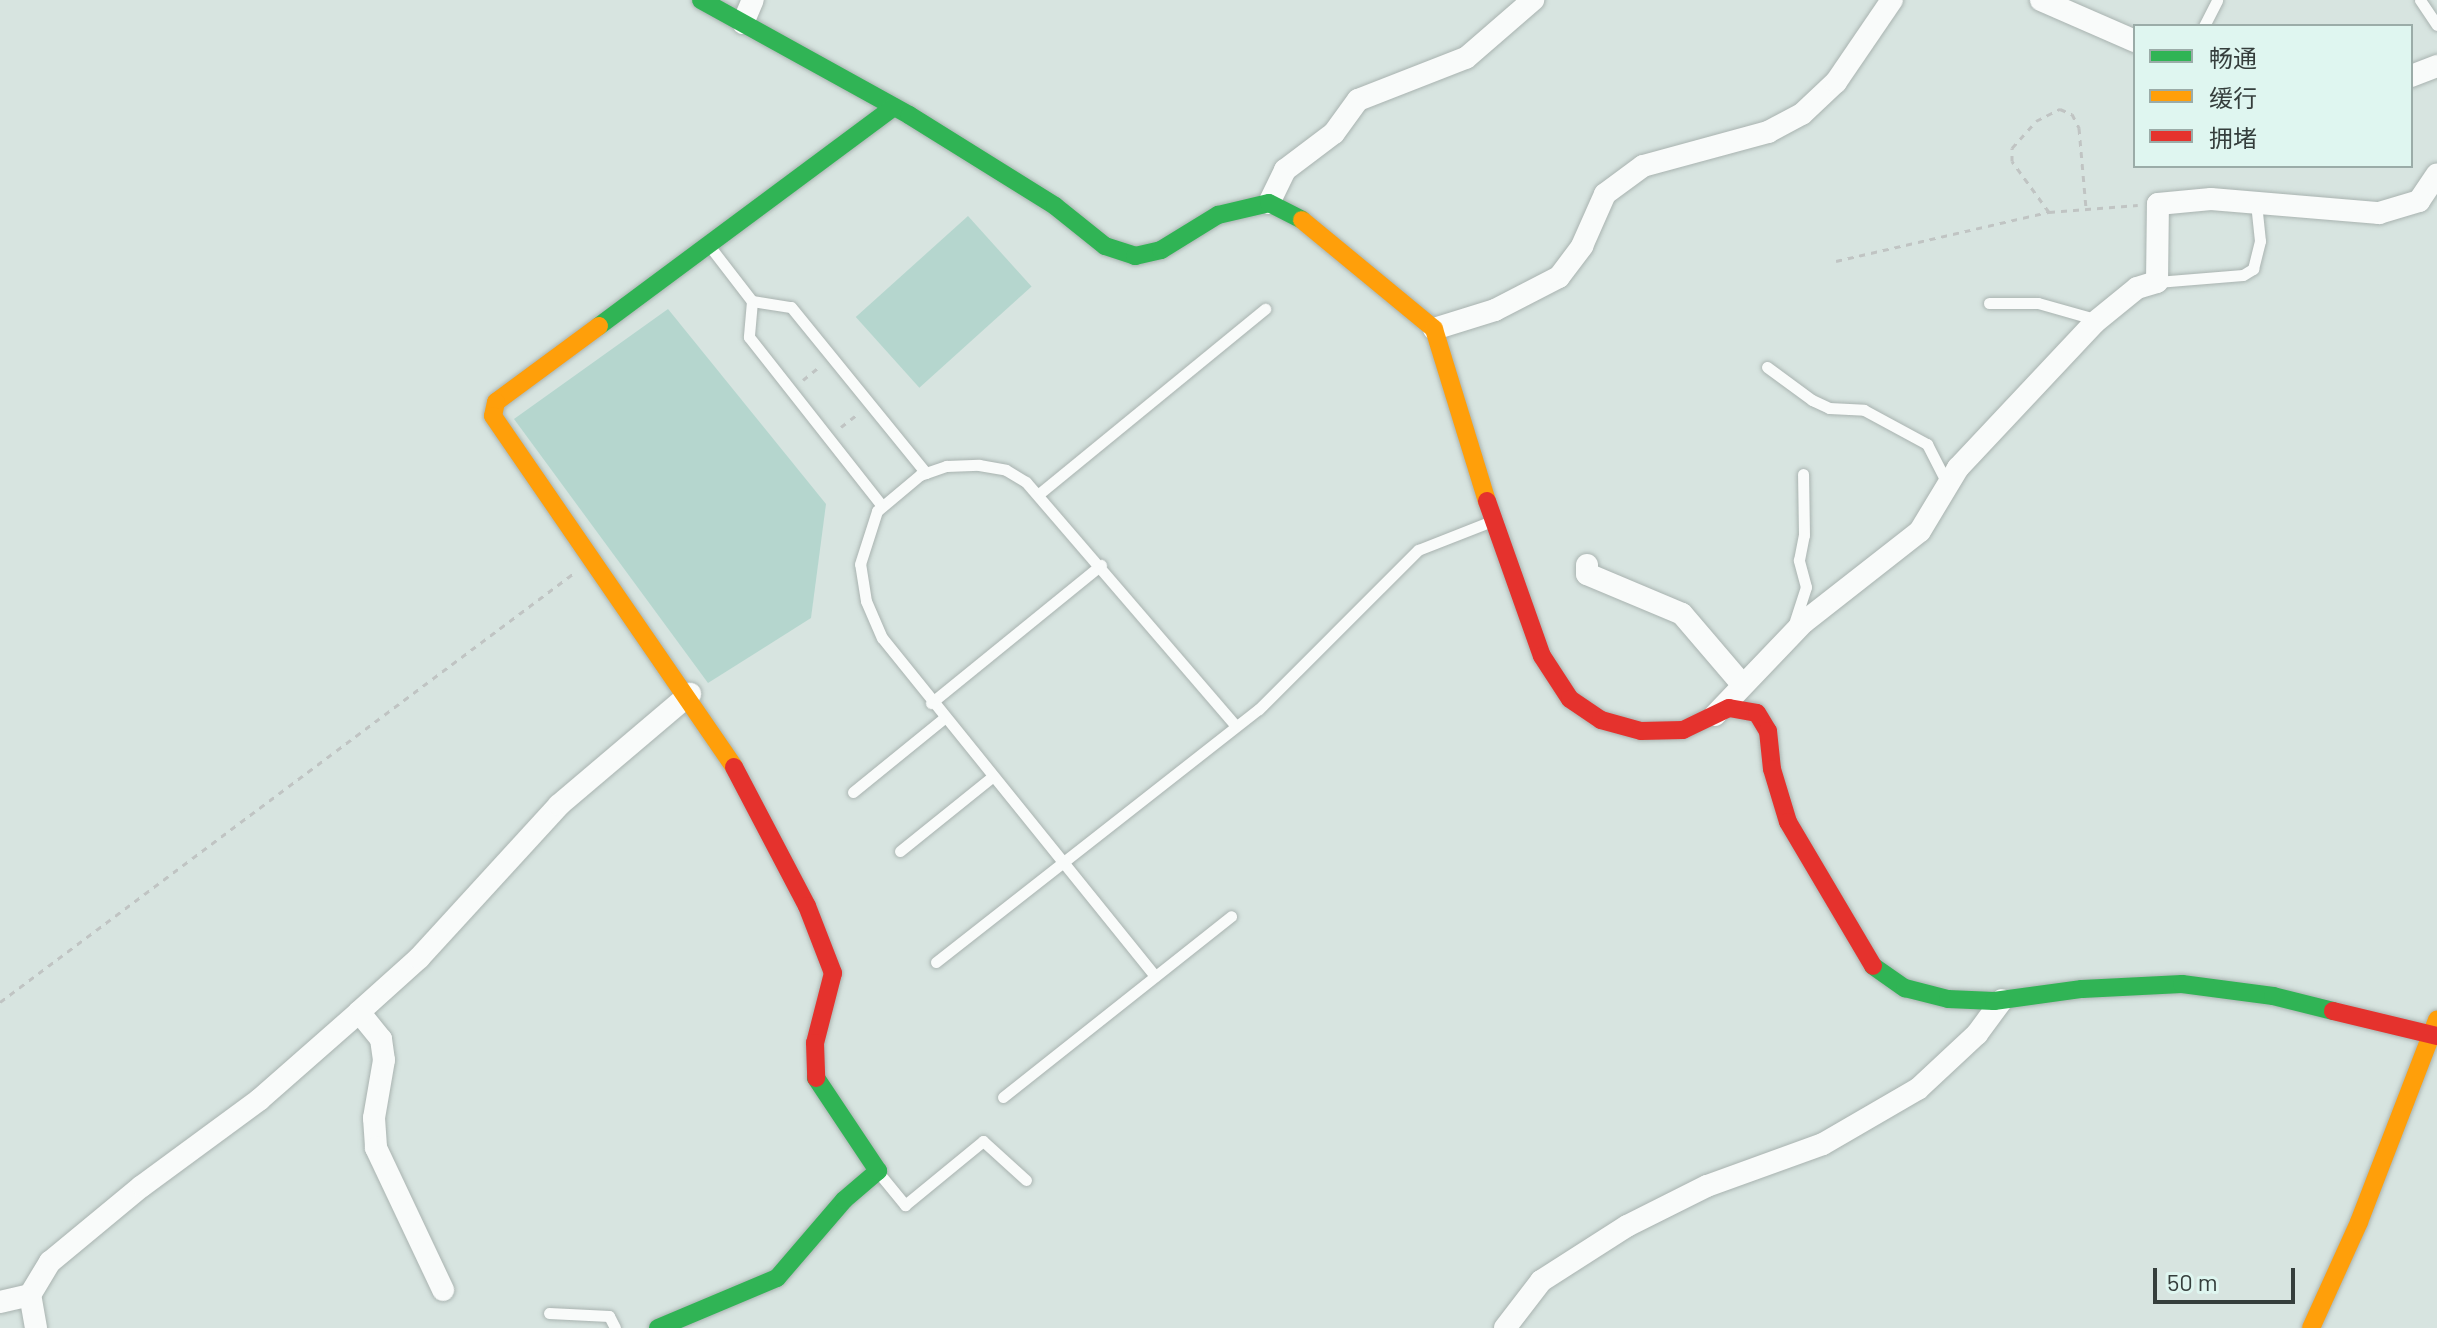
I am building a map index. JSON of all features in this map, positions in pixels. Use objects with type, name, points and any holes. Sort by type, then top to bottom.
[{"type":"street","points":[[701,0],[894,107],[1055,206],[1105,246],[1135,256],[1161,250],[1218,215],[1269,203],[1287,209],[1347,253],[1434,329],[1494,520],[1542,656],[1570,699],[1601,720],[1641,731],[1683,730],[1729,708],[1757,713],[1768,731],[1772,769],[1788,822],[1875,969],[1905,988],[1948,999],[2002,1000],[2082,989],[2182,984],[2273,996],[2435,1030],[2359,1222],[2311,1328]]},
{"type":"street","points":[[743,23],[753,0]]},
{"type":"street","points":[[1269,203],[1285,170],[1334,133],[1358,100],[1466,58],[1533,0]]},
{"type":"street","points":[[1434,329],[1495,310],[1559,277],[1582,246],[1605,194],[1643,166],[1768,132],[1802,114],[1836,82],[1892,0]]},
{"type":"street","points":[[2041,0],[2133,40]]},
{"type":"street","points":[[2413,75],[2437,66]]},
{"type":"street","points":[[658,1328],[777,1278],[844,1200],[878,1171],[814,1075],[815,1043],[833,986],[832,963],[722,744],[690,694],[501,434],[493,416],[496,402],[894,107]]},
{"type":"street","points":[[1714,716],[1741,683],[1790,635],[1847,586],[1903,549],[2006,412],[2098,320],[2137,288],[2157,282],[2158,204],[2211,199],[2379,213],[2419,201],[2437,174]]},
{"type":"street","points":[[1587,565],[1587,574],[1682,614],[1741,683]]},
{"type":"street","points":[[36,1328],[30,1295],[50,1262],[259,1100],[359,1012],[419,958],[559,805],[690,694]]},
{"type":"street","points":[[1505,1328],[1541,1281],[1627,1226],[1707,1186],[1823,1144],[1918,1089],[1977,1034],[2002,1000]]},
{"type":"street","points":[[359,1012],[381,1039],[384,1060],[374,1118],[376,1148],[443,1290]]},
{"type":"street","points":[[0,1302],[30,1295]]},
{"type":"lane","points":[[2205,24],[2217,0]]},
{"type":"lane","points":[[2420,0],[2437,25]]},
{"type":"lane","points":[[2157,282],[2243,275],[2253,269],[2260,241],[2256,203]]},
{"type":"lane","points":[[709,244],[752,301],[749,337],[882,506]]},
{"type":"lane","points":[[752,301],[791,307],[926,473]]},
{"type":"lane","points":[[1989,303],[2038,303],[2098,320]]},
{"type":"lane","points":[[1040,493],[1265,309]]},
{"type":"lane","points":[[1767,367],[1812,400],[1829,408],[1864,410],[1927,444],[1948,486]]},
{"type":"lane","points":[[1155,976],[895,659],[866,601],[860,564],[866,532],[882,506],[926,473],[979,465],[1006,470],[1040,493],[1235,725]]},
{"type":"lane","points":[[1790,635],[1806,587],[1799,560],[1804,535],[1803,474]]},
{"type":"lane","points":[[936,962],[1296,676],[1418,550],[1494,520]]},
{"type":"lane","points":[[931,703],[1101,565]]},
{"type":"lane","points":[[853,792],[944,718]]},
{"type":"lane","points":[[900,851],[992,777]]},
{"type":"lane","points":[[1003,1097],[1231,916]]},
{"type":"lane","points":[[878,1171],[905,1205],[983,1141],[1026,1180]]},
{"type":"lane","points":[[549,1313],[609,1316],[615,1328]]},
{"type":"path","points":[[2049,212],[2012,161],[2012,148],[2036,121],[2060,109],[2072,114],[2079,128],[2086,209]]},
{"type":"path","points":[[1836,261],[2049,212],[2158,204]]},
{"type":"path","points":[[791,390],[832,357]]},
{"type":"path","points":[[828,437],[870,404]]},
{"type":"path","points":[[0,1002],[593,559]]},
{"type":"green space","points":[[968,216],[1032,287],[919,388],[856,317]]},
{"type":"green space","points":[[668,309],[826,504],[811,618],[708,683],[514,419]]},
{"type":"traffic: fast","points":[[701,0],[909,115],[1055,206],[1105,246],[1135,256],[1161,250],[1218,215],[1269,203],[1302,220]]},
{"type":"traffic: fast","points":[[599,326],[894,107]]},
{"type":"traffic: fast","points":[[1873,966],[1905,988],[1948,999],[1994,1001],[2082,989],[2182,984],[2273,996],[2333,1011]]},
{"type":"traffic: fast","points":[[658,1328],[777,1278],[844,1200],[878,1171],[816,1078]]},
{"type":"traffic: slow","points":[[1302,220],[1434,329],[1487,501]]},
{"type":"traffic: slow","points":[[599,326],[496,402],[493,416],[734,767]]},
{"type":"traffic: slow","points":[[2311,1328],[2359,1222],[2437,1020]]},
{"type":"traffic: jam","points":[[1487,501],[1542,656],[1570,699],[1601,720],[1641,731],[1683,730],[1729,708],[1757,713],[1768,731],[1772,769],[1788,822],[1873,966]]},
{"type":"traffic: jam","points":[[734,767],[807,906],[833,973],[815,1043],[816,1078]]},
{"type":"traffic: jam","points":[[2333,1011],[2437,1036]]}]
